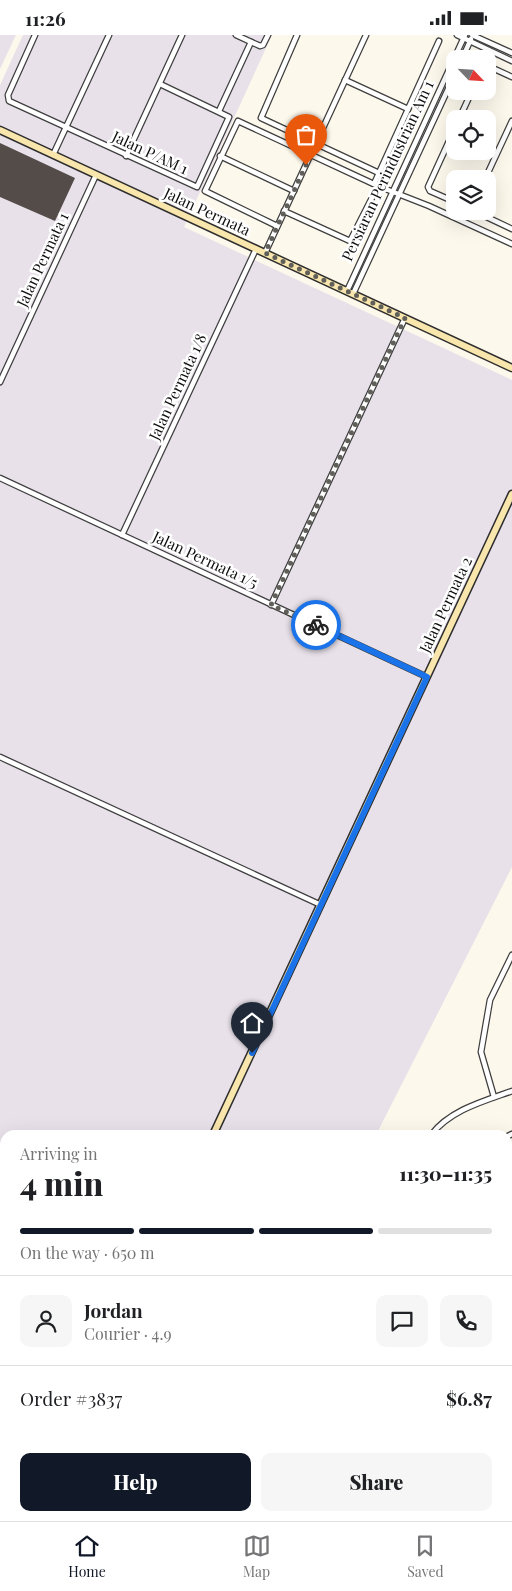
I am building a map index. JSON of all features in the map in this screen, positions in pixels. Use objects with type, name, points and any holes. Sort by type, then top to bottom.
[{"type":"street","name":"Jalan P/AM 1","points":[[35,35],[8,95],[11,103],[197,187],[229,121],[228,116],[219,111]]},
{"type":"street","points":[[53,155],[109,35]]},
{"type":"street","points":[[126,156],[182,35]]},
{"type":"street","points":[[236,35],[262,45],[268,35]]},
{"type":"street","points":[[298,35],[261,116],[263,120],[379,173]]},
{"type":"street","points":[[265,253],[366,35]]},
{"type":"street","points":[[457,35],[512,61]]},
{"type":"street","points":[[466,50],[474,36],[512,53]]},
{"type":"street","name":"Persiaran Perindustrian Am 1","points":[[350,293],[393,191],[464,37]]},
{"type":"street","points":[[284,211],[349,241],[353,239],[376,185],[379,173],[439,41]]},
{"type":"street","points":[[160,84],[219,111],[251,42]]},
{"type":"street","points":[[496,70],[512,77]]},
{"type":"street","points":[[345,80],[408,109]]},
{"type":"street","name":"Persiaran Perindustrian Am 1","points":[[350,293],[400,194],[446,93]]},
{"type":"street","points":[[277,226],[205,191],[235,123],[239,121],[376,185],[512,244]]},
{"type":"street","points":[[489,170],[512,121]]},
{"type":"street","name":"Jalan Permata","points":[[0,130],[512,367]]},
{"type":"street","points":[[446,147],[428,185],[429,190],[446,198]]},
{"type":"street","points":[[220,156],[294,191]]},
{"type":"street","name":"Jalan Permata 1","points":[[0,382],[96,175]]},
{"type":"street","points":[[493,220],[512,229]]},
{"type":"street","name":"Jalan Permata 1/8","points":[[122,535],[256,249]]},
{"type":"street","points":[[271,605],[405,318]]},
{"type":"street","name":"Jalan Permata 1/5","points":[[0,478],[427,677]]},
{"type":"street","name":"Jalan Permata 2","points":[[215,1130],[512,494]]},
{"type":"street","points":[[0,757],[321,905]]},
{"type":"street","points":[[494,1097],[481,1052],[490,1000],[512,955]]},
{"type":"street","points":[[436,1130],[446,1120],[463,1109],[512,1091]]},
{"type":"shaded area","points":[[0,35],[16,35],[0,69]]},
{"type":"shaded area","points":[[23,35],[272,35],[184,227],[512,380],[512,867],[379,1130],[0,1130],[0,85]]},
{"type":"building","points":[[0,143],[75,178],[55,221],[0,197]]},
{"type":"way so far","points":[[306,165],[265,253],[405,318],[271,605],[316,625]]},
{"type":"route","points":[[252,1053],[427,677],[316,625]]}]
